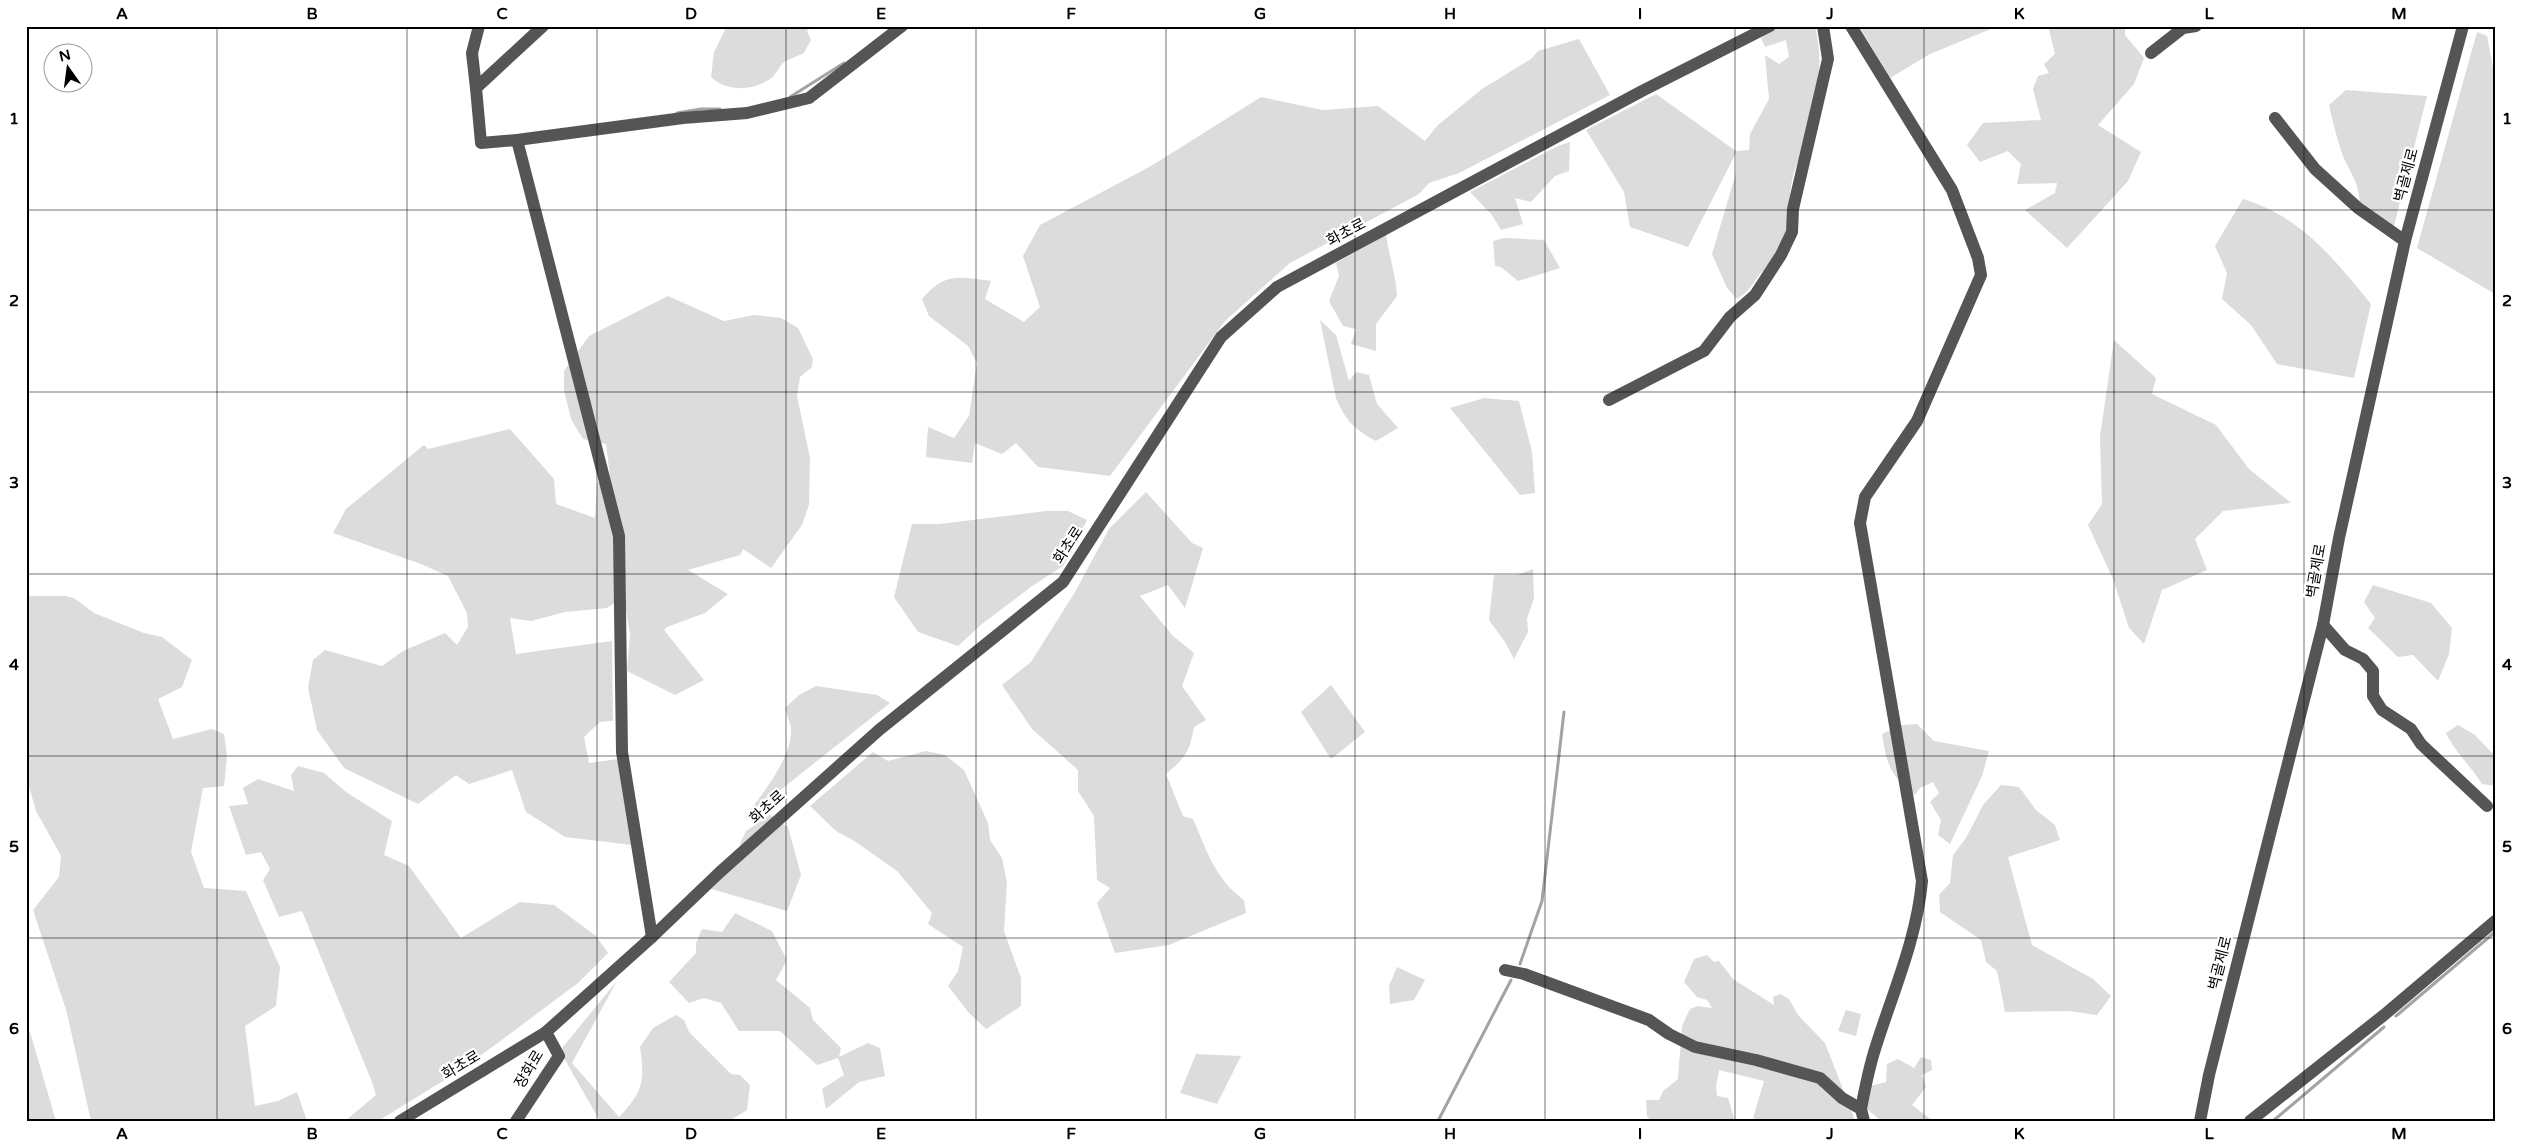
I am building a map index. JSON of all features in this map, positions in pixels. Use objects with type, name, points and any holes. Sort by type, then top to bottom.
[{"type":"street","points":[[479,26],[472,53],[481,143],[518,140],[683,118],[747,113],[810,98],[902,26]]},
{"type":"street","points":[[476,88],[543,26]]},
{"type":"street","name":"화초로","points":[[400,1121],[546,1032],[652,937],[720,872],[879,730],[1063,582],[1221,337],[1277,288],[1642,91],[1770,26]]},
{"type":"street","points":[[1609,400],[1704,351],[1730,317],[1755,295],[1781,255],[1792,232],[1793,209],[1828,59],[1823,26]]},
{"type":"street","points":[[1505,970],[1524,974],[1649,1020],[1669,1034],[1695,1047],[1756,1060],[1820,1078],[1862,1115],[1875,1047],[1908,953],[1922,881],[1860,523],[1864,497],[1917,421],[1981,275],[1978,258],[1952,190],[1850,26]]},
{"type":"street","points":[[2151,53],[2183,28],[2196,26]]},
{"type":"street","name":"벽골제로","points":[[2200,1121],[2209,1075],[2323,625],[2339,538],[2405,241],[2463,26]]},
{"type":"street","points":[[2275,118],[2315,169],[2358,208],[2405,241]]},
{"type":"street","points":[[518,140],[619,536],[622,752],[652,937]]},
{"type":"street","points":[[2323,625],[2345,650],[2363,660],[2373,672],[2373,696],[2382,710],[2411,729],[2421,744],[2486,806]]},
{"type":"street","points":[[2250,1121],[2384,1015],[2495,921]]},
{"type":"street","name":"장화로","points":[[516,1121],[559,1056],[546,1032]]},
{"type":"shaded area","points":[[727,26],[813,26],[807,31],[811,40],[804,53],[783,63],[772,77],[763,83],[748,88],[740,88],[724,85],[711,77],[714,52]]},
{"type":"shaded area","points":[[1781,26],[1815,26],[1818,44],[1819,77],[1800,158],[1792,179],[1787,223],[1782,244],[1769,267],[1761,273],[1748,291],[1737,299],[1727,288],[1712,254],[1736,173],[1736,153],[1688,247],[1630,227],[1624,192],[1586,130],[1656,94],[1736,151],[1749,150],[1750,134],[1769,99],[1765,55],[1779,64],[1789,57],[1786,40],[1765,47],[1761,38]]},
{"type":"shaded area","points":[[1859,26],[1998,26],[1930,54],[1890,78]]},
{"type":"shaded area","points":[[2048,26],[2125,26],[2125,35],[2144,58],[2134,84],[2098,125],[2141,152],[2128,181],[2067,248],[2025,210],[2055,193],[2057,183],[2017,184],[2021,164],[2008,151],[1980,162],[1967,145],[1983,123],[2041,120],[2033,89],[2038,76],[2049,73],[2044,64],[2055,54]]},
{"type":"shaded area","points":[[2477,32],[2487,36],[2495,79],[2495,294],[2417,248]]},
{"type":"shaded area","points":[[1579,39],[1610,95],[1459,173],[1429,183],[1419,194],[1290,263],[1225,321],[1110,476],[1038,467],[1016,443],[1002,454],[975,443],[972,463],[926,457],[928,427],[954,438],[969,416],[977,363],[968,346],[929,316],[922,299],[938,284],[953,278],[991,281],[985,299],[1024,322],[1040,307],[1023,256],[1040,225],[1151,166],[1261,97],[1323,110],[1378,106],[1425,141],[1437,126],[1482,89],[1531,59],[1538,51]]},
{"type":"shaded area","points":[[2346,90],[2427,96],[2394,226],[2360,204],[2356,183],[2343,156],[2329,105]]},
{"type":"shaded area","points":[[1570,142],[1569,171],[1555,176],[1531,202],[1515,198],[1523,224],[1501,230],[1492,215],[1470,192],[1558,146]]},
{"type":"shaded area","points":[[2243,199],[2283,217],[2315,241],[2371,304],[2354,378],[2277,364],[2251,325],[2222,299],[2227,273],[2215,246]]},
{"type":"shaded area","points":[[1386,235],[1397,296],[1376,324],[1376,351],[1351,344],[1356,329],[1343,326],[1329,301],[1339,276],[1336,263]]},
{"type":"shaded area","points":[[1504,238],[1544,240],[1560,268],[1518,281],[1501,267],[1495,266],[1493,241]]},
{"type":"shaded area","points":[[668,296],[724,321],[754,315],[781,318],[798,328],[813,359],[812,367],[800,377],[797,396],[810,458],[809,505],[802,525],[771,568],[743,549],[740,555],[688,570],[728,594],[705,613],[667,627],[664,630],[704,680],[675,695],[627,671],[630,635],[624,596],[607,608],[565,612],[531,621],[510,618],[516,654],[612,641],[613,721],[600,722],[584,737],[589,763],[618,759],[632,845],[565,837],[526,812],[512,770],[469,784],[456,775],[418,804],[344,768],[317,730],[308,688],[313,660],[325,650],[382,666],[403,651],[445,633],[457,645],[468,627],[467,613],[448,576],[421,564],[333,533],[346,509],[424,445],[428,449],[510,429],[554,479],[556,504],[595,518],[597,483],[610,476],[606,444],[583,439],[571,419],[564,390],[564,371],[589,336]]},
{"type":"shaded area","points":[[1320,320],[1336,335],[1349,381],[1356,372],[1369,375],[1377,404],[1398,428],[1376,441],[1362,433],[1352,424],[1339,406]]},
{"type":"shaded area","points":[[2114,340],[2156,378],[2152,394],[2216,425],[2249,469],[2291,503],[2223,511],[2195,539],[2207,570],[2162,590],[2144,644],[2129,628],[2113,579],[2088,525],[2102,504],[2100,436]]},
{"type":"shaded area","points":[[1484,398],[1519,401],[1532,452],[1535,493],[1520,495],[1450,408]]},
{"type":"shaded area","points":[[1146,492],[1192,543],[1203,548],[1185,608],[1168,585],[1140,596],[1173,636],[1194,653],[1182,686],[1206,720],[1194,727],[1186,754],[1166,774],[1183,816],[1193,819],[1213,864],[1226,883],[1244,900],[1246,913],[1169,945],[1115,953],[1097,903],[1110,888],[1097,880],[1094,816],[1078,791],[1078,770],[1032,729],[1002,685],[1031,662],[1075,592],[1109,529]]},
{"type":"shaded area","points":[[1046,511],[1068,511],[1087,520],[1063,566],[1032,586],[982,624],[958,646],[918,632],[894,597],[912,524],[939,524]]},
{"type":"shaded area","points":[[1533,569],[1534,598],[1527,619],[1528,632],[1514,659],[1505,642],[1489,620],[1494,575],[1517,575]]},
{"type":"shaded area","points":[[2373,585],[2431,603],[2452,628],[2449,654],[2438,681],[2413,655],[2398,657],[2368,628],[2375,618],[2364,602]]},
{"type":"shaded area","points":[[26,596],[66,596],[74,598],[94,613],[144,633],[162,637],[192,660],[182,687],[158,699],[173,739],[212,729],[224,734],[227,756],[224,786],[203,788],[191,852],[204,888],[246,891],[280,967],[276,1006],[245,1026],[255,1106],[278,1101],[297,1092],[307,1121],[91,1121],[67,1013],[33,910],[59,877],[61,856],[36,811],[26,776]]},
{"type":"shaded area","points":[[1331,685],[1365,732],[1331,759],[1301,712]]},
{"type":"shaded area","points":[[816,686],[877,695],[890,703],[744,819],[774,777],[786,753],[791,730],[785,708],[799,695]]},
{"type":"shaded area","points":[[1917,724],[1934,741],[1989,751],[1982,776],[1950,844],[1938,835],[1941,820],[1930,802],[1939,793],[1933,782],[1920,788],[1915,795],[1895,776],[1888,762],[1882,734],[1902,725]]},
{"type":"shaded area","points":[[2458,725],[2475,735],[2495,756],[2495,786],[2482,784],[2450,740],[2446,733]]},
{"type":"shaded area","points":[[926,751],[945,755],[964,770],[988,823],[990,840],[1002,858],[1007,883],[1004,931],[1021,978],[1021,1006],[986,1029],[969,1013],[948,986],[958,971],[963,947],[928,924],[932,913],[897,871],[856,842],[836,831],[810,806],[873,752],[888,761]]},
{"type":"shaded area","points":[[298,766],[324,773],[346,792],[392,821],[384,855],[409,866],[461,938],[520,902],[554,905],[596,936],[608,953],[578,983],[464,1068],[378,1121],[345,1121],[376,1095],[372,1082],[302,911],[279,917],[263,880],[270,869],[261,852],[246,855],[229,806],[248,804],[243,788],[258,779],[294,791],[291,775]]},
{"type":"shaded area","points":[[2001,785],[2019,787],[2036,810],[2055,825],[2060,840],[2008,857],[2032,945],[2093,979],[2111,996],[2097,1015],[2069,1011],[2005,1012],[1997,971],[1986,962],[1981,940],[1940,912],[1939,895],[1950,883],[1953,855],[1966,838],[1983,805]]},
{"type":"shaded area","points":[[770,815],[788,827],[801,875],[787,911],[708,888],[744,856],[740,844],[746,831]]},
{"type":"shaded area","points":[[735,913],[772,931],[787,960],[776,980],[810,1008],[813,1020],[841,1048],[839,1057],[868,1043],[880,1048],[885,1076],[859,1082],[826,1109],[822,1089],[844,1075],[838,1058],[817,1065],[780,1031],[739,1031],[721,1003],[704,998],[689,1003],[669,982],[696,953],[696,943],[702,929],[722,932]]},
{"type":"shaded area","points":[[1707,955],[1714,962],[1719,961],[1733,979],[1774,1005],[1773,997],[1780,994],[1789,999],[1798,1015],[1825,1043],[1855,1120],[1761,1121],[1753,1118],[1764,1081],[1719,1070],[1716,1087],[1717,1096],[1728,1098],[1734,1118],[1731,1121],[1651,1121],[1647,1116],[1646,1100],[1659,1100],[1663,1091],[1678,1079],[1682,1026],[1690,1009],[1698,1006],[1712,1008],[1707,1000],[1697,997],[1684,982],[1694,959]]},
{"type":"shaded area","points":[[1397,967],[1425,980],[1414,1000],[1390,1004],[1389,986]]},
{"type":"shaded area","points":[[617,981],[572,1063],[619,1117],[638,1093],[642,1077],[640,1047],[653,1028],[676,1015],[684,1020],[689,1032],[731,1074],[740,1075],[750,1085],[747,1110],[729,1121],[600,1121],[565,1060],[562,1048]]},
{"type":"shaded area","points":[[1846,1010],[1861,1014],[1856,1036],[1838,1031]]},
{"type":"shaded area","points":[[26,1026],[30,1032],[56,1121],[26,1121]]},
{"type":"shaded area","points":[[1196,1054],[1241,1056],[1217,1104],[1180,1093]]},
{"type":"shaded area","points":[[1921,1057],[1931,1060],[1932,1070],[1922,1075],[1926,1087],[1912,1105],[1933,1121],[1881,1121],[1866,1108],[1870,1086],[1886,1082],[1887,1064],[1898,1059],[1914,1068]]},
{"type":"waterway","points":[[790,97],[844,63]]},
{"type":"waterway","points":[[677,113],[701,109],[720,109]]},
{"type":"waterway","points":[[1520,964],[1542,901],[1564,712]]},
{"type":"waterway","points":[[2396,1016],[2495,932]]},
{"type":"waterway","points":[[1438,1121],[1511,980]]},
{"type":"waterway","points":[[2273,1121],[2384,1027]]}]
